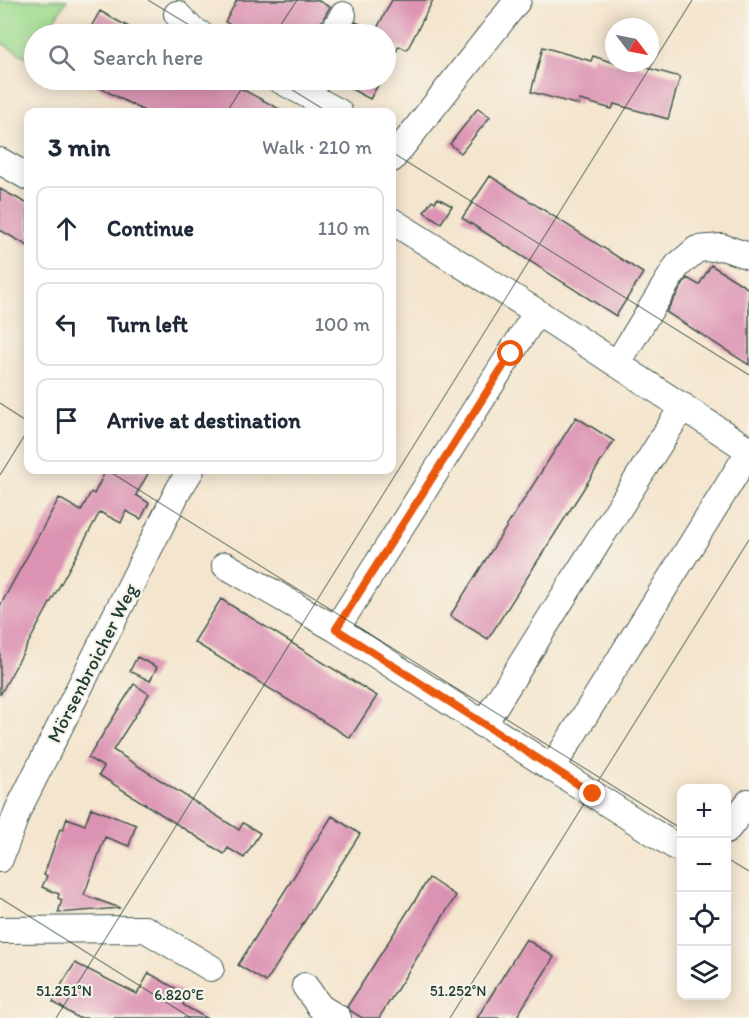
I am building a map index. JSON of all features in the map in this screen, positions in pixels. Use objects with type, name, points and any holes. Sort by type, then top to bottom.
[{"type":"street","points":[[396,148],[518,0]]},
{"type":"street","points":[[177,14],[186,24]]},
{"type":"street","points":[[306,90],[333,108]]},
{"type":"street","points":[[0,161],[24,175]]},
{"type":"street","points":[[396,224],[617,363],[749,451],[552,768]]},
{"type":"street","points":[[617,363],[677,266],[697,249],[722,247],[749,256]]},
{"type":"street","points":[[336,629],[537,312]]},
{"type":"street","points":[[483,724],[682,406]]},
{"type":"street","name":"Mörsenbroicher Weg","points":[[0,859],[18,810],[188,474]]},
{"type":"street","points":[[225,565],[336,629],[677,847]]},
{"type":"street","points":[[731,825],[749,802]]},
{"type":"street","points":[[0,930],[145,929],[211,968]]},
{"type":"street","points":[[305,986],[320,1007],[338,1018]]},
{"type":"green space","points":[[0,0],[67,0],[51,24],[24,24],[24,56],[0,42]]},
{"type":"building","points":[[237,0],[317,0],[330,7],[320,24],[229,24],[225,22]]},
{"type":"building","points":[[392,0],[433,0],[407,50],[399,46],[396,52],[396,24],[379,24]]},
{"type":"building","points":[[100,11],[123,24],[93,24]]},
{"type":"building","points":[[543,47],[591,61],[593,56],[605,60],[605,72],[659,71],[680,77],[668,119],[614,104],[612,109],[580,100],[579,105],[531,92]]},
{"type":"building","points":[[104,90],[244,90],[278,108],[138,108]]},
{"type":"building","points":[[353,90],[375,90],[370,99]]},
{"type":"building","points":[[478,108],[490,117],[461,153],[450,144]]},
{"type":"building","points":[[490,176],[643,273],[616,316],[462,218]]},
{"type":"building","points":[[0,189],[24,202],[24,244],[0,230]]},
{"type":"building","points":[[438,198],[452,206],[441,223],[424,212],[432,200],[435,202]]},
{"type":"building","points":[[711,265],[749,289],[749,365],[666,312],[687,278],[699,285]]},
{"type":"building","points":[[576,417],[614,441],[488,639],[450,616]]},
{"type":"building","points":[[104,474],[148,474],[136,495],[149,503],[141,519],[126,511],[121,523],[100,512],[0,695],[0,606],[59,498],[81,511],[91,492],[94,494]]},
{"type":"building","points":[[221,599],[377,696],[350,738],[194,642]]},
{"type":"building","points":[[137,657],[157,667],[150,681],[130,671]]},
{"type":"building","points":[[134,684],[149,694],[113,750],[239,830],[243,823],[260,833],[244,858],[228,848],[224,854],[99,775],[104,767],[88,758]]},
{"type":"building","points":[[91,808],[136,825],[129,846],[105,837],[84,895],[120,908],[58,913],[62,900],[58,898],[59,894],[42,887],[47,876],[44,875],[60,829],[63,830],[67,818],[85,825]]},
{"type":"building","points":[[332,816],[360,834],[266,982],[238,965]]},
{"type":"building","points":[[429,878],[456,896],[379,1018],[362,1018],[347,1007]]},
{"type":"building","points":[[526,939],[554,957],[516,1018],[477,1018]]},
{"type":"building","points":[[75,963],[137,994],[149,973],[187,995],[183,1005],[206,1018],[78,1018],[53,1002]]},
{"type":"route","points":[[511,354],[336,629],[593,794]]}]
